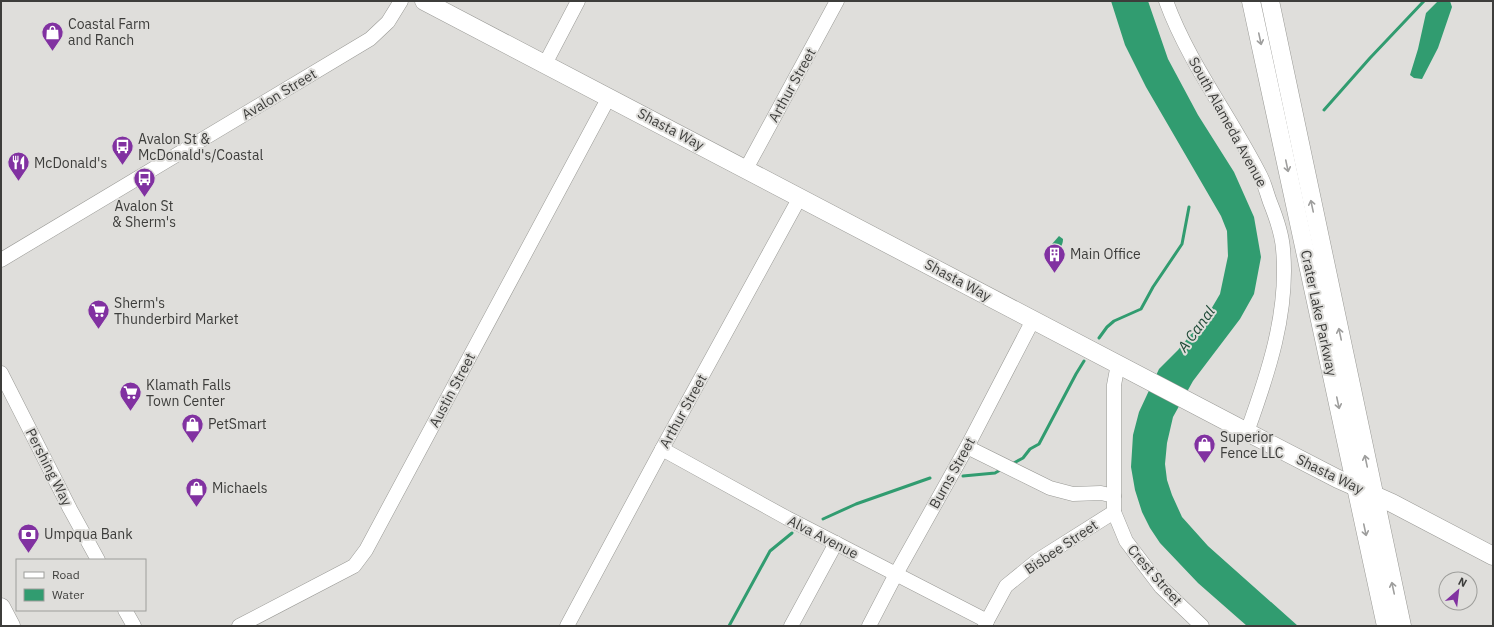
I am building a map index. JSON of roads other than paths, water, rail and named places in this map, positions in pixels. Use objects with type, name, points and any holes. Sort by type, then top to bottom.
[{"type":"main road","name":"Shasta Way","points":[[424,1],[1150,382],[1338,479],[1392,503],[1493,556]]},
{"type":"main road","name":"Crater Lake Parkway","points":[[1251,1],[1386,626]]},
{"type":"main road","name":"Crater Lake Parkway","points":[[1270,1],[1402,626]]},
{"type":"main road","points":[[1,608],[11,626]]},
{"type":"street","name":"Avalon Street","points":[[1,260],[370,39],[388,22],[401,1]]},
{"type":"street","points":[[545,64],[578,1]]},
{"type":"street","name":"Arthur Street","points":[[746,169],[837,1]]},
{"type":"street","name":"South Alameda Avenue","points":[[1166,1],[1175,25],[1211,92],[1262,178],[1275,217],[1283,248],[1284,288],[1279,323],[1266,379],[1247,432]]},
{"type":"street","name":"Austin Street","points":[[238,626],[354,566],[366,550],[609,97]]},
{"type":"street","name":"Arthur Street","points":[[567,626],[800,197]]},
{"type":"street","name":"Burns Street","points":[[869,626],[896,574],[967,447],[1033,320]]},
{"type":"street","name":"Crest Street","points":[[1118,364],[1114,385],[1114,512],[1126,541],[1162,587],[1202,626]]},
{"type":"street","name":"Pershing Way","points":[[1,373],[70,509],[97,559]]},
{"type":"street","points":[[967,447],[1050,488],[1073,494],[1101,493],[1114,496]]},
{"type":"street","name":"Alva Avenue","points":[[662,449],[787,518],[896,574],[986,623]]},
{"type":"street","name":"Bisbee Street","points":[[986,623],[1006,586],[1038,560],[1114,512]]},
{"type":"street","points":[[791,626],[836,543]]},
{"type":"street","points":[[126,611],[134,626]]},
{"type":"water","name":"A Canal","points":[[1111,1],[1148,1],[1168,59],[1198,115],[1234,172],[1254,217],[1261,257],[1254,294],[1240,319],[1193,381],[1173,417],[1167,443],[1165,464],[1167,480],[1182,517],[1208,546],[1298,626],[1247,626],[1198,583],[1160,543],[1142,512],[1135,490],[1131,467],[1133,435],[1139,412],[1159,369],[1178,350],[1210,311],[1220,294],[1228,256],[1227,231],[1221,216],[1146,87],[1125,45]]},
{"type":"water","points":[[1438,1],[1450,1],[1452,7],[1438,48],[1422,79],[1414,78],[1410,75],[1418,49],[1426,13]]},
{"type":"water","points":[[1059,236],[1063,239],[1062,245],[1054,252],[1051,248],[1052,244]]},
{"type":"waterway","points":[[1324,110],[1370,58],[1424,1]]},
{"type":"waterway","points":[[1099,338],[1107,327],[1114,321],[1141,309],[1153,287],[1182,244],[1189,207]]},
{"type":"waterway","points":[[1012,464],[1023,458],[1030,449],[1039,444],[1084,361]]},
{"type":"waterway","points":[[963,476],[995,473],[1002,469]]},
{"type":"waterway","points":[[823,519],[856,504],[930,478]]},
{"type":"waterway","points":[[729,626],[770,551],[792,533]]},
{"type":"place","name":"Coastal Farm and Ranch","points":[[53,52]]},
{"type":"place","name":"Avalon St & McDonald's/Coastal","points":[[122,166]]},
{"type":"place","name":"McDonald's","points":[[18,182]]},
{"type":"place","name":"Avalon St & Sherm's","points":[[144,198]]},
{"type":"place","name":"Main Office","points":[[1054,274]]},
{"type":"place","name":"Sherm's Thunderbird Market","points":[[99,330]]},
{"type":"place","name":"Klamath Falls Town Center","points":[[130,412]]},
{"type":"place","name":"PetSmart","points":[[193,444]]},
{"type":"place","name":"Superior Fence LLC","points":[[1205,464]]},
{"type":"place","name":"Michaels","points":[[196,508]]},
{"type":"place","name":"Umpqua Bank","points":[[29,554]]}]
